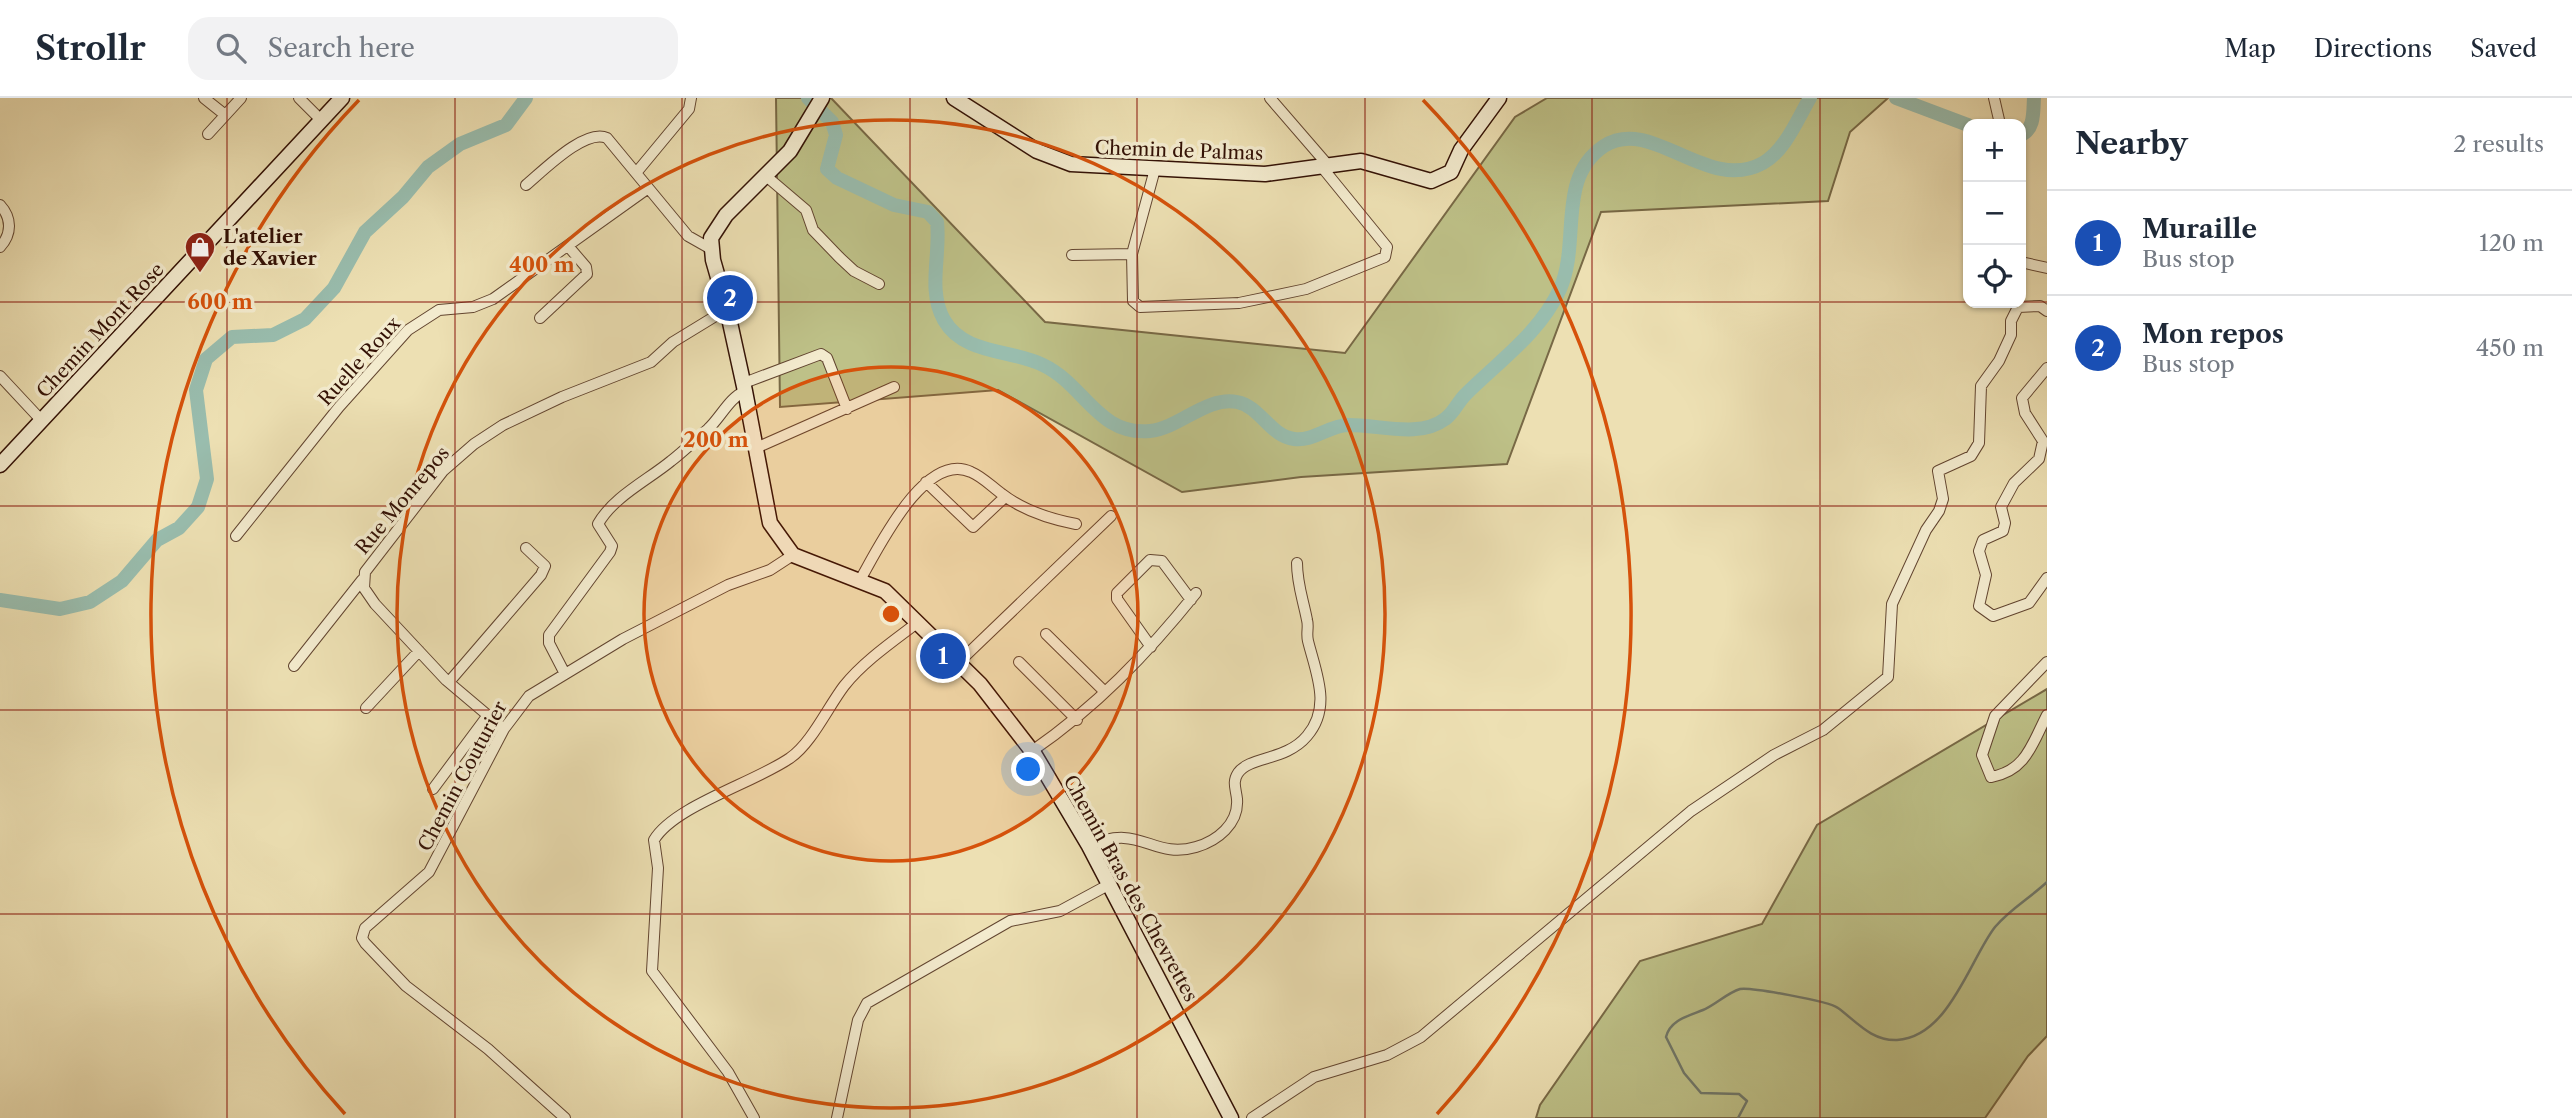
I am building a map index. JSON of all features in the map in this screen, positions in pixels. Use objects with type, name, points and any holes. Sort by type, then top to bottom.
[{"type":"main road","name":"Chemin Mont Rose","points":[[0,465],[342,98]]},
{"type":"main road","points":[[793,555],[770,523],[744,387],[711,248],[714,229],[790,151],[822,98]]},
{"type":"main road","name":"Chemin de Palmas","points":[[954,98],[1057,161],[1265,174],[1361,161],[1423,181],[1439,180],[1451,172],[1461,150],[1499,98]]},
{"type":"main road","name":"Chemin Bras des Chevrettes","points":[[793,555],[885,591],[980,684],[1032,751],[1110,884],[1231,1118]]},
{"type":"street","points":[[204,98],[224,114]]},
{"type":"street","points":[[208,135],[240,98]]},
{"type":"street","points":[[299,98],[321,120]]},
{"type":"street","points":[[636,173],[689,109],[691,98]]},
{"type":"street","points":[[1155,169],[1132,254],[1133,301],[1140,307],[1239,303],[1306,289],[1385,257],[1387,247],[1270,98]]},
{"type":"street","points":[[1994,98],[1998,119]]},
{"type":"street","points":[[526,185],[584,139],[595,135],[607,138],[688,236],[711,248]]},
{"type":"street","points":[[766,176],[806,210],[813,230],[838,257],[854,271],[879,284]]},
{"type":"street","name":"Ruelle Roux","points":[[236,536],[339,407],[408,330],[439,310],[473,307],[493,299],[647,189]]},
{"type":"street","points":[[0,205],[7,214],[10,228],[0,247]]},
{"type":"street","points":[[540,318],[587,274],[586,267],[568,246]]},
{"type":"street","points":[[1072,255],[1132,254]]},
{"type":"street","points":[[2026,263],[2047,268]]},
{"type":"street","points":[[1252,1118],[1314,1077],[1387,1055],[1421,1037],[1691,811],[1774,755],[1823,730],[1888,677],[1892,604],[1926,530],[1939,511],[1942,499],[1938,471],[1971,456],[1979,443],[1981,386],[1999,361],[2011,335],[2011,321],[2018,307],[2040,306],[2047,311]]},
{"type":"street","name":"Rue Monrepos","points":[[504,729],[449,682],[369,596],[362,580],[365,572],[443,471],[474,444],[503,425],[562,397],[651,362],[673,342],[727,309]]},
{"type":"street","points":[[564,672],[549,643],[549,635],[610,552],[612,546],[598,524],[615,504],[718,420],[744,387],[821,354],[827,358],[847,409]]},
{"type":"street","points":[[2047,368],[2022,398],[2025,412],[2043,441],[2039,458],[2014,483],[2001,507],[2005,523],[2003,531],[1983,540],[1979,551],[1986,575],[1979,606],[1993,616],[2029,603],[2047,578]]},
{"type":"street","points":[[0,376],[42,421]]},
{"type":"street","points":[[756,448],[894,387]]},
{"type":"street","points":[[860,580],[891,529],[926,482],[942,472],[966,470],[1005,497],[1046,518],[1076,524]]},
{"type":"street","points":[[926,482],[973,527],[1005,497]]},
{"type":"street","points":[[959,662],[1111,516]]},
{"type":"street","points":[[449,682],[541,575],[545,566],[537,555],[526,548]]},
{"type":"street","name":"Chemin Couturier","points":[[565,1118],[525,1080],[406,986],[362,938],[365,928],[429,872],[504,729],[528,696],[564,672],[728,585],[779,566],[793,555]]},
{"type":"street","points":[[1032,751],[1077,720],[1151,647],[1193,597],[1162,561],[1156,558],[1150,559],[1117,593],[1116,599],[1151,647]]},
{"type":"street","points":[[1088,846],[1105,838],[1123,836],[1177,850],[1206,844],[1221,835],[1232,822],[1237,800],[1235,781],[1240,770],[1262,760],[1284,755],[1306,737],[1318,718],[1321,697],[1307,636],[1308,622],[1297,587],[1297,563]]},
{"type":"street","points":[[294,666],[362,580]]},
{"type":"street","points":[[754,1118],[728,1072],[652,971],[658,868],[654,840],[660,832],[702,802],[754,779],[796,754],[846,683],[917,623]]},
{"type":"street","points":[[1046,634],[1105,692]]},
{"type":"street","points":[[366,708],[419,651]]},
{"type":"street","points":[[1019,662],[1077,720]]},
{"type":"street","points":[[2047,662],[1995,716],[1982,755],[1991,777],[2010,774],[2026,757],[2047,715]]},
{"type":"street","points":[[433,789],[488,715]]},
{"type":"street","points":[[837,1118],[855,1030],[867,1003],[1010,922],[1060,911],[1110,884]]},
{"type":"green space","points":[[776,98],[831,98],[1045,322],[1345,353],[1515,117],[1547,98],[1888,98],[1850,132],[1828,201],[1601,212],[1507,464],[1301,477],[1182,492],[998,390],[780,407]]},
{"type":"green space","points":[[2047,689],[2047,1036],[2028,1056],[1985,1118],[1536,1118],[1540,1105],[1640,961],[1762,924],[1817,825]]},
{"type":"waterway","points":[[0,600],[60,609],[90,602],[122,581],[157,540],[179,528],[198,507],[207,479],[196,390],[206,359],[232,337],[273,335],[305,319],[334,288],[365,232],[403,197],[428,167],[460,144],[506,125],[526,98]]},
{"type":"waterway","points":[[808,98],[832,122],[836,135],[827,169],[837,178],[894,205],[928,212],[937,222],[936,297],[944,320],[963,340],[1043,365],[1058,374],[1104,418],[1117,426],[1132,430],[1161,429],[1204,408],[1226,401],[1245,405],[1278,433],[1294,439],[1314,436],[1347,425],[1423,428],[1448,417],[1465,395],[1530,333],[1552,305],[1566,270],[1572,211],[1580,175],[1589,159],[1604,146],[1622,139],[1641,140],[1721,169],[1742,170],[1763,163],[1778,151],[1810,98]]},
{"type":"waterway","points":[[1896,98],[1963,123]]},
{"type":"waterway","points":[[2026,132],[2031,124],[2034,98]]},
{"type":"waterway","points":[[1738,1118],[1747,1101],[1739,1094],[1701,1093],[1684,1073],[1666,1037],[1671,1026],[1735,991],[1747,989],[1832,1005],[1879,1037],[1897,1040],[1915,1036],[1931,1026],[1944,1011],[1995,927],[2047,882]]},
{"type":"place","name":"L'atelier de Xavier","points":[[200,274]]},
{"type":"place","name":"Mon repos","points":[[730,298]]},
{"type":"place","name":"Muraille","points":[[943,656]]}]
